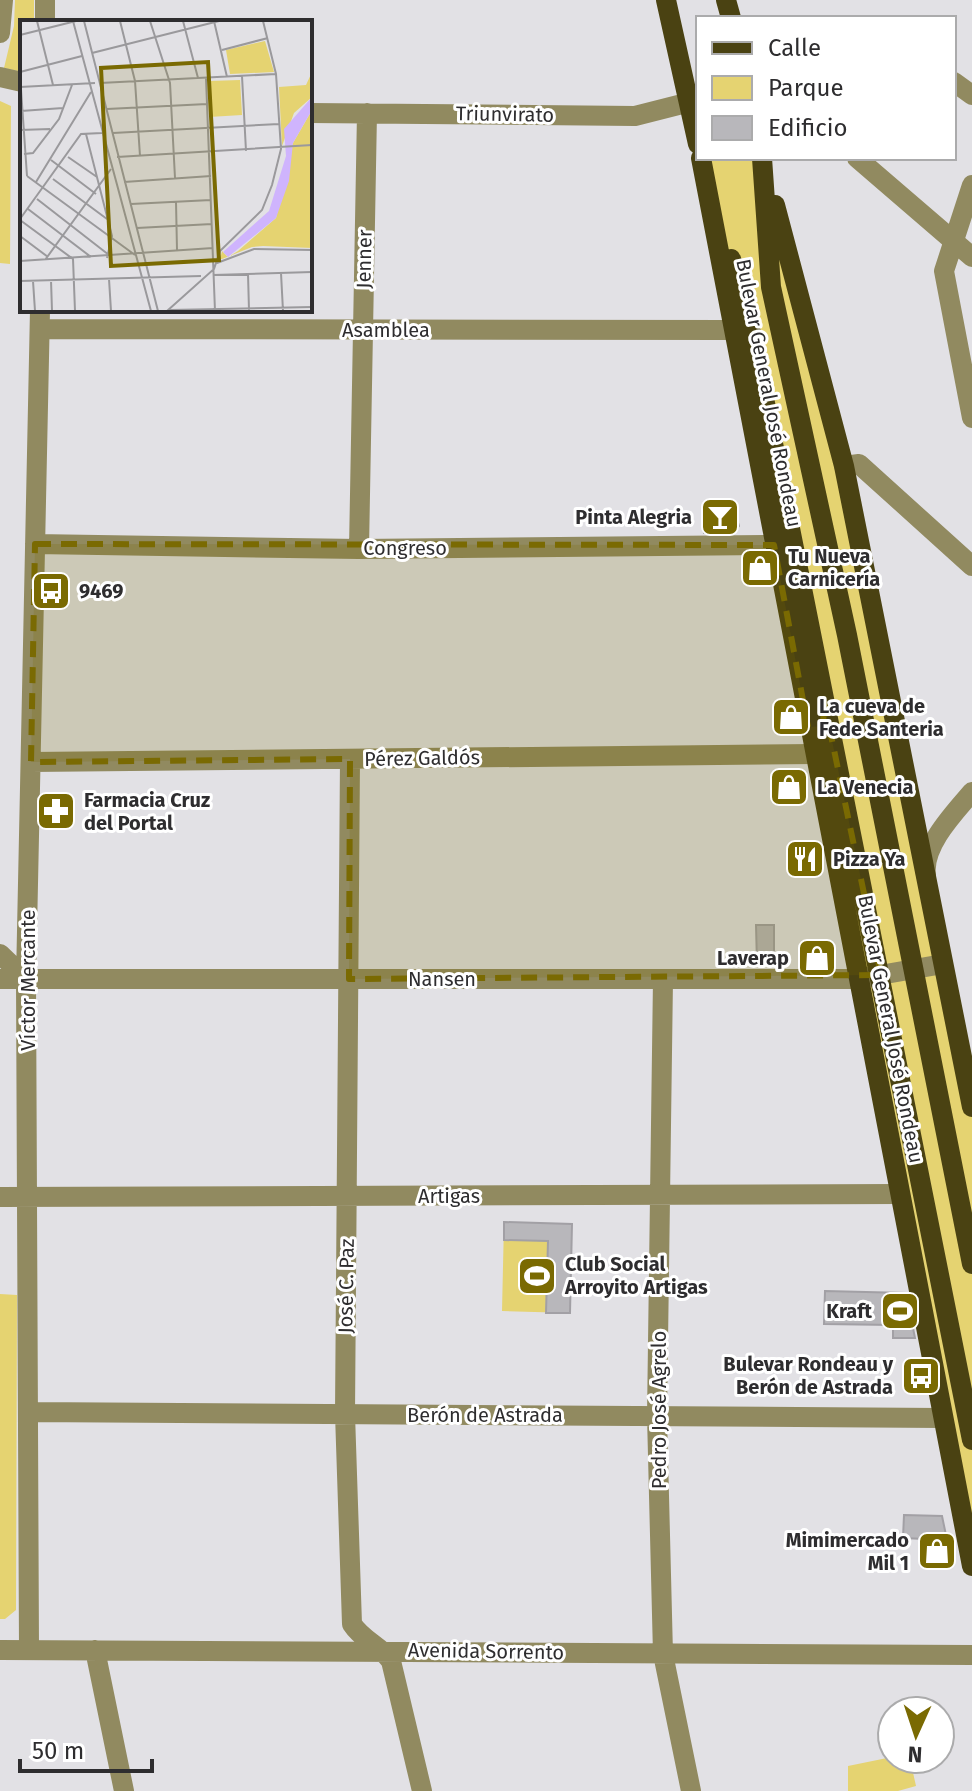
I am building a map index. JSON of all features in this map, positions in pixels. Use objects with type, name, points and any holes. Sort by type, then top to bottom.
[{"type":"main road","points":[[666,0],[693,101],[696,127]]},
{"type":"main road","name":"Bulevar General José Rondeau","points":[[762,160],[771,287],[847,635],[972,1264]]},
{"type":"main road","name":"Bulevar General José Rondeau","points":[[763,160],[844,466],[972,1107]]},
{"type":"main road","name":"Bulevar General José Rondeau","points":[[703,164],[732,330],[972,1566]]},
{"type":"main road","name":"Bulevar General José Rondeau","points":[[703,164],[745,303],[972,1440]]},
{"type":"main road","points":[[847,635],[861,554]]},
{"type":"main road","points":[[822,796],[824,702]]},
{"type":"main road","points":[[927,1345],[934,1255]]},
{"type":"street","points":[[0,30],[3,0]]},
{"type":"street","points":[[0,77],[20,82]]},
{"type":"street","name":"Triunvirato","points":[[312,113],[635,116],[693,101]]},
{"type":"street","name":"Jenner","points":[[359,549],[367,113]]},
{"type":"street","points":[[859,160],[972,257]]},
{"type":"street","points":[[972,185],[944,271],[972,417]]},
{"type":"street","name":"Asamblea","points":[[40,320],[363,330],[732,330]]},
{"type":"street","name":"Víctor Mercante","points":[[29,1650],[26,979],[40,320]]},
{"type":"street","points":[[844,466],[859,464],[972,566]]},
{"type":"street","name":"Congreso","points":[[35,544],[359,549],[774,545]]},
{"type":"street","name":"Pérez Galdós","points":[[31,762],[814,754]]},
{"type":"street","name":"José C. Paz","points":[[350,759],[345,1414],[352,1624],[361,1639],[383,1649],[395,1670],[422,1791]]},
{"type":"street","points":[[928,887],[924,863],[949,818],[972,792]]},
{"type":"street","points":[[0,954],[26,979]]},
{"type":"street","name":"Nansen","points":[[0,979],[857,979],[943,964]]},
{"type":"street","name":"Pedro José Agrelo","points":[[663,979],[657,1416],[663,1654],[691,1791]]},
{"type":"street","name":"Artigas","points":[[0,1197],[898,1194]]},
{"type":"street","name":"Berón de Astrada","points":[[29,1412],[941,1418]]},
{"type":"street","name":"Avenida Sorrento","points":[[0,1650],[383,1649],[972,1655]]},
{"type":"street","points":[[95,1650],[124,1791]]},
{"type":"highlighted area","points":[[35,544],[774,545],[808,727],[823,726],[824,702],[881,975],[349,979],[350,759],[31,762]]},
{"type":"green space","points":[[15,0],[34,0],[34,20],[20,20],[20,72],[4,68],[14,26]]},
{"type":"green space","points":[[0,101],[11,106],[10,264],[0,263]]},
{"type":"green space","points":[[701,160],[763,160],[844,466],[972,1107],[972,1566]]},
{"type":"green space","name":"Club Social Arroyito Artigas","points":[[504,1222],[572,1224],[570,1313],[502,1311]]},
{"type":"green space","points":[[0,1294],[17,1295],[16,1610],[5,1619],[0,1619]]},
{"type":"green space","points":[[876,1760],[876,1775],[914,1775],[916,1786],[898,1791],[848,1791],[848,1766]]},
{"type":"building","name":"Pinta Alegria","points":[[705,508],[734,509],[739,526],[734,532],[704,533]]},
{"type":"building","points":[[756,925],[774,925],[774,963],[757,964]]},
{"type":"building","points":[[504,1222],[572,1224],[570,1313],[546,1313],[548,1241],[504,1240]]},
{"type":"building","points":[[825,1291],[906,1293],[915,1338],[893,1338],[893,1325],[824,1324]]},
{"type":"building","points":[[904,1515],[942,1516],[947,1540],[903,1538]]},
{"type":"place","name":"Pinta Alegria","points":[[720,517]]},
{"type":"place","name":"Tu Nueva Carnicería","points":[[760,568]]},
{"type":"place","name":"9469","points":[[51,591]]},
{"type":"place","name":"La cueva de Fede Santeria","points":[[791,717]]},
{"type":"place","name":"La Venecia","points":[[789,787]]},
{"type":"place","name":"Farmacia Cruz del Portal","points":[[56,811]]},
{"type":"place","name":"Pizza Ya","points":[[805,859]]},
{"type":"place","name":"Laverap","points":[[817,958]]},
{"type":"place","name":"Club Social Arroyito Artigas","points":[[537,1276]]},
{"type":"place","name":"Kraft","points":[[900,1311]]},
{"type":"place","name":"Bulevar Rondeau y Berón de Astrada","points":[[921,1376]]},
{"type":"place","name":"Mimimercado Mil 1","points":[[937,1551]]}]
